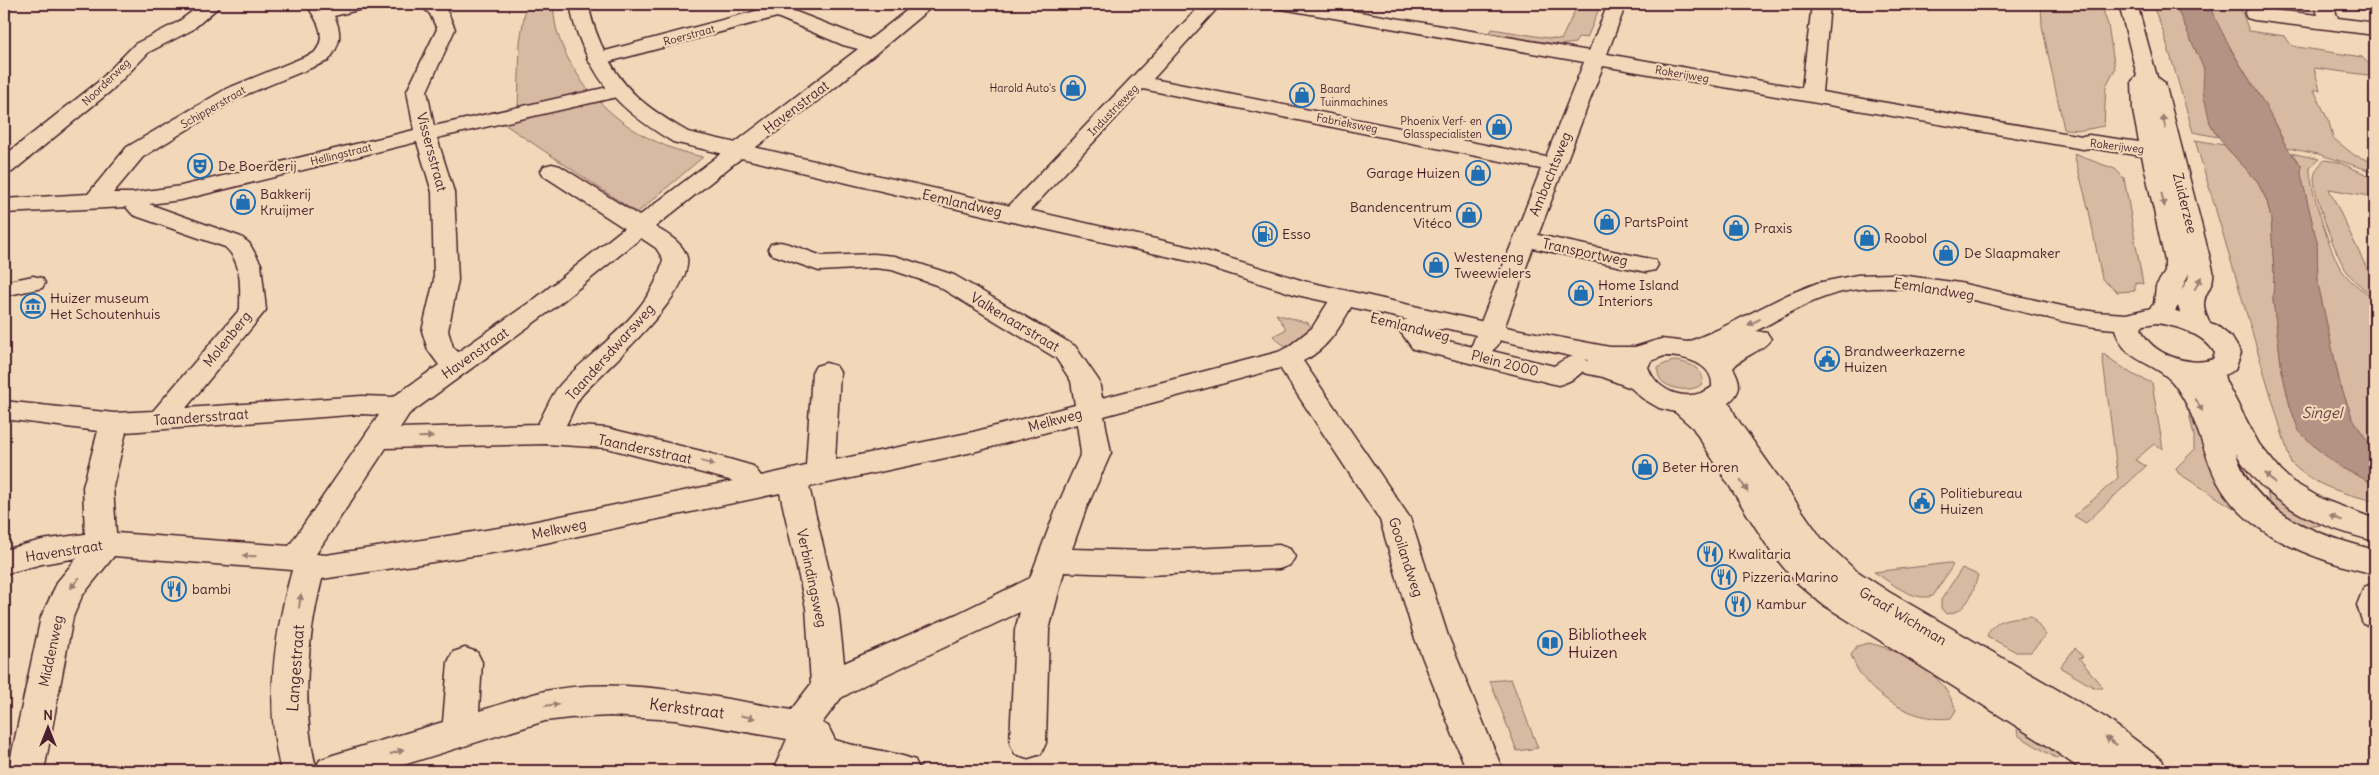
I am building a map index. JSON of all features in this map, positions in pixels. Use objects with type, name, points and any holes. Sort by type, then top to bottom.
[{"type":"street","name":"Noorderweg","points":[[4,167],[105,86],[142,48],[185,26],[212,4]]},
{"type":"street","points":[[320,8],[360,4]]},
{"type":"street","name":"Vissersstraat","points":[[428,4],[438,11],[446,29],[416,91],[425,134],[443,192],[446,280],[435,331],[441,350],[456,367]]},
{"type":"street","name":"Eemlandweg","points":[[580,4],[584,24],[597,59],[617,91],[638,112],[681,137],[1187,255],[1194,262],[1266,289],[1340,304],[1443,321],[1488,338],[1575,364],[1608,369],[1639,368]]},
{"type":"street","name":"Havenstraat","points":[[4,562],[42,552],[100,543],[303,562],[378,438],[399,407],[545,304],[736,151],[830,82],[926,4]]},
{"type":"street","name":"Industrieweg","points":[[1012,215],[1212,4]]},
{"type":"street","name":"Rokerijweg","points":[[1282,4],[2082,143],[2090,148],[2160,159]]},
{"type":"street","name":"Ambachtsweg","points":[[1488,338],[1524,239],[1617,4]]},
{"type":"street","points":[[1811,97],[1821,4]]},
{"type":"street","name":"Zuiderzee","points":[[2128,4],[2148,80],[2155,84],[2160,159],[2177,267],[2169,286],[2167,304],[2164,311],[2156,315]]},
{"type":"street","points":[[780,7],[850,41],[872,46]]},
{"type":"street","name":"Roerstraat","points":[[597,59],[780,7]]},
{"type":"street","name":"Schipperstraat","points":[[95,200],[135,152],[233,94],[321,57],[329,48],[332,39],[320,8]]},
{"type":"street","points":[[2264,20],[2326,11],[2369,13],[2375,23]]},
{"type":"street","points":[[2326,11],[2375,30]]},
{"type":"street","name":"Fabrieksweg","points":[[1139,82],[1554,165]]},
{"type":"street","name":"Hellingstraat","points":[[4,206],[95,200],[132,200],[181,193],[425,134],[617,91]]},
{"type":"street","name":"Zuiderzee","points":[[2160,159],[2202,275],[2192,297],[2191,311],[2199,327]]},
{"type":"street","points":[[552,171],[639,228]]},
{"type":"street","name":"Molenberg","points":[[132,200],[141,210],[233,242],[242,248],[252,268],[252,310],[161,420]]},
{"type":"street","name":"Taandersdwarsweg","points":[[547,434],[570,392],[629,334],[661,295],[673,270],[675,259],[672,251],[664,243],[639,228]]},
{"type":"street","name":"Transportweg","points":[[1524,239],[1646,265]]},
{"type":"street","name":"Valkenaarstraat","points":[[780,249],[819,264],[874,261],[895,263],[945,280],[1066,352],[1085,381],[1096,453],[1071,509],[1048,573],[1032,630],[1028,743]]},
{"type":"street","name":"Eemlandweg","points":[[1689,350],[1712,343],[1814,292],[1856,282],[1912,283],[2071,315],[2132,333]]},
{"type":"street","points":[[4,289],[33,283]]},
{"type":"street","name":"Eemlandweg","points":[[1719,366],[1730,354],[1817,309],[1847,299],[1876,295],[1904,295],[1943,299],[2096,331],[2132,333]]},
{"type":"street","points":[[1287,358],[1300,353],[1318,340],[1340,304]]},
{"type":"street","name":"Eemlandweg","points":[[1340,304],[1410,327],[1610,356],[1639,368]]},
{"type":"street","points":[[2156,315],[2178,319],[2199,327],[2218,340],[2228,353],[2225,364],[2210,370],[2192,370],[2172,365],[2154,358],[2132,333],[2141,316],[2156,315]]},
{"type":"street","points":[[1410,327],[1443,321]]},
{"type":"street","name":"Plein 2000","points":[[1410,327],[1422,343],[1558,376],[1575,364]]},
{"type":"street","points":[[1661,347],[1689,350],[1706,357],[1719,366],[1726,379],[1727,386],[1721,396],[1700,403],[1657,397],[1639,368],[1645,352],[1661,347]]},
{"type":"street","name":"Melkweg","points":[[303,562],[326,567],[347,565],[481,544],[754,488],[973,442],[1287,358]]},
{"type":"street","name":"Gooilandweg","points":[[1287,358],[1395,518],[1431,636],[1485,771]]},
{"type":"street","points":[[2172,365],[2187,383],[2214,433],[2231,480],[2254,507],[2289,532],[2319,546],[2375,562]]},
{"type":"street","points":[[2210,370],[2214,386],[2253,458],[2271,479],[2298,499],[2344,521],[2375,530]]},
{"type":"street","points":[[806,477],[826,372]]},
{"type":"street","name":"Graaf Wichman","points":[[1700,403],[1703,421],[1782,544],[1804,570],[1833,595],[2060,735],[2111,771]]},
{"type":"street","name":"Graaf Wichman","points":[[1700,403],[1723,419],[1811,546],[1843,578],[1877,601],[2093,730],[2149,771]]},
{"type":"street","name":"Taandersstraat","points":[[4,410],[114,424],[362,405],[399,407]]},
{"type":"street","name":"Middenweg","points":[[26,771],[57,616],[69,590],[98,554],[100,543],[98,487],[114,424]]},
{"type":"street","name":"Taandersstraat","points":[[378,438],[547,434],[607,438],[743,473],[754,488]]},
{"type":"street","name":"Verbindingsweg","points":[[806,477],[804,538],[809,546],[822,608],[829,688]]},
{"type":"street","points":[[790,771],[803,729],[829,688],[852,675],[969,623],[1048,573],[1148,563],[1279,557]]},
{"type":"street","name":"Langestraat","points":[[299,771],[293,755],[291,712],[293,662],[303,562]]},
{"type":"street","points":[[2375,596],[2373,602],[2375,615]]},
{"type":"street","points":[[460,732],[465,662]]},
{"type":"street","name":"Kerkstraat","points":[[333,771],[545,706],[610,700],[675,705],[803,729]]},
{"type":"street","points":[[803,729],[815,737],[823,752],[853,763],[902,771]]},
{"type":"shaded area","points":[[526,4],[554,4],[554,16],[559,39],[569,61],[589,91],[518,108],[520,42]]},
{"type":"shaded area","points":[[1578,4],[1601,4],[1587,38],[1579,37],[1575,43],[1561,45],[1490,33],[1492,29],[1561,40]]},
{"type":"shaded area","points":[[2041,4],[2101,4],[2108,25],[2115,69],[2106,86],[2104,126],[2083,130],[2064,129],[2042,26]]},
{"type":"shaded area","points":[[2152,4],[2175,4],[2204,69],[2210,123],[2218,137],[2193,132],[2163,31]]},
{"type":"shaded area","points":[[2208,4],[2239,4],[2249,31],[2285,36],[2291,45],[2297,47],[2362,57],[2375,70],[2375,76],[2314,68],[2320,90],[2314,90],[2329,122],[2333,138],[2354,155],[2375,163],[2375,172],[2318,154],[2287,148],[2268,111],[2226,41]]},
{"type":"shaded area","points":[[597,99],[632,129],[659,143],[703,157],[637,213],[498,120]]},
{"type":"shaded area","points":[[2195,140],[2224,145],[2257,181],[2267,201],[2271,219],[2274,273],[2273,300],[2282,371],[2290,406],[2299,431],[2340,467],[2375,484],[2375,501],[2330,488],[2309,478],[2291,463]]},
{"type":"shaded area","points":[[2291,153],[2319,159],[2310,167],[2311,176],[2320,216],[2334,255],[2349,279],[2375,298],[2375,447],[2366,439],[2352,417],[2340,384],[2318,284],[2317,242],[2301,175],[2301,165]]},
{"type":"shaded area","points":[[2074,154],[2115,169],[2124,178],[2143,284],[2135,282],[2135,291],[2117,292],[2102,279],[2089,211]]},
{"type":"shaded area","points":[[2325,160],[2338,162],[2375,178],[2375,197],[2329,189],[2375,282],[2375,295],[2360,286],[2348,273],[2327,228],[2318,200],[2314,179],[2317,168]]},
{"type":"shaded area","points":[[1276,314],[1308,323],[1312,331],[1288,349],[1273,336],[1285,330]]},
{"type":"shaded area","points":[[2102,353],[2132,374],[2152,383],[2163,449],[2154,444],[2135,460],[2146,466],[2086,523],[2074,516],[2118,478]]},
{"type":"shaded area","points":[[1673,361],[1683,362],[1696,368],[1702,375],[1701,385],[1696,388],[1681,389],[1674,388],[1662,381],[1658,375],[1658,368]]},
{"type":"shaded area","points":[[2189,413],[2196,414],[2245,515],[2178,473],[2176,468],[2194,450],[2194,436]]},
{"type":"shaded area","points":[[2265,484],[2326,525],[2296,527],[2272,512]]},
{"type":"shaded area","points":[[1949,563],[1953,565],[1933,596],[1925,597],[1910,594],[1874,572]]},
{"type":"shaded area","points":[[1962,568],[1978,575],[1974,588],[1968,600],[1960,609],[1946,614],[1941,608],[1941,600]]},
{"type":"shaded area","points":[[2031,616],[2046,635],[2031,652],[2016,652],[1987,636],[1994,625],[1999,622],[2011,618]]},
{"type":"shaded area","points":[[1869,643],[1909,658],[1933,674],[1950,697],[1956,710],[1951,718],[1940,719],[1914,714],[1890,702],[1869,685],[1860,674],[1851,655],[1857,646]]},
{"type":"shaded area","points":[[2075,648],[2083,657],[2079,658],[2103,688],[2095,688],[2061,668]]},
{"type":"shaded area","points":[[1511,679],[1538,748],[1517,751],[1490,681]]},
{"type":"shaded area","points":[[2023,721],[2061,752],[2060,756],[2056,758],[2019,736],[2017,731]]},
{"type":"water","name":"Singel","points":[[2175,4],[2208,4],[2231,50],[2264,103],[2287,148],[2301,165],[2301,175],[2317,242],[2318,284],[2340,384],[2352,417],[2366,439],[2375,447],[2375,484],[2340,467],[2316,448],[2299,431],[2290,406],[2282,371],[2273,300],[2274,273],[2271,219],[2267,201],[2257,181],[2224,145],[2210,123],[2203,92],[2204,69]]},
{"type":"place","name":"Harold Auto's","points":[[1073,88]]},
{"type":"place","name":"Baard Tuinmachines","points":[[1302,95]]},
{"type":"place","name":"Phoenix Verf- en Glasspecialisten","points":[[1499,127]]},
{"type":"place","name":"De Boerderij","points":[[200,166]]},
{"type":"place","name":"Garage Huizen","points":[[1478,173]]},
{"type":"place","name":"Bakkerij Kruijmer","points":[[243,202]]},
{"type":"place","name":"Bandencentrum Vitéco","points":[[1469,215]]},
{"type":"place","name":"PartsPoint","points":[[1607,222]]},
{"type":"place","name":"Praxis","points":[[1736,228]]},
{"type":"place","name":"Esso","points":[[1265,234]]},
{"type":"place","name":"Roobol","points":[[1867,238]]},
{"type":"place","name":"De Slaapmaker","points":[[1946,253]]},
{"type":"place","name":"Westeneng Tweewielers","points":[[1436,265]]},
{"type":"place","name":"Home Island Interiors","points":[[1581,293]]},
{"type":"place","name":"Huizer museum Het Schoutenhuis","points":[[33,306]]},
{"type":"place","name":"Brandweerkazerne Huizen","points":[[1827,359]]},
{"type":"place","name":"Beter Horen","points":[[1645,467]]},
{"type":"place","name":"Politiebureau Huizen","points":[[1922,501]]},
{"type":"place","name":"Kwalitaria","points":[[1710,554]]},
{"type":"place","name":"Pizzeria Marino","points":[[1724,577]]},
{"type":"place","name":"bambi","points":[[174,589]]},
{"type":"place","name":"Kambur","points":[[1738,604]]},
{"type":"place","name":"Bibliotheek Huizen","points":[[1550,643]]}]
